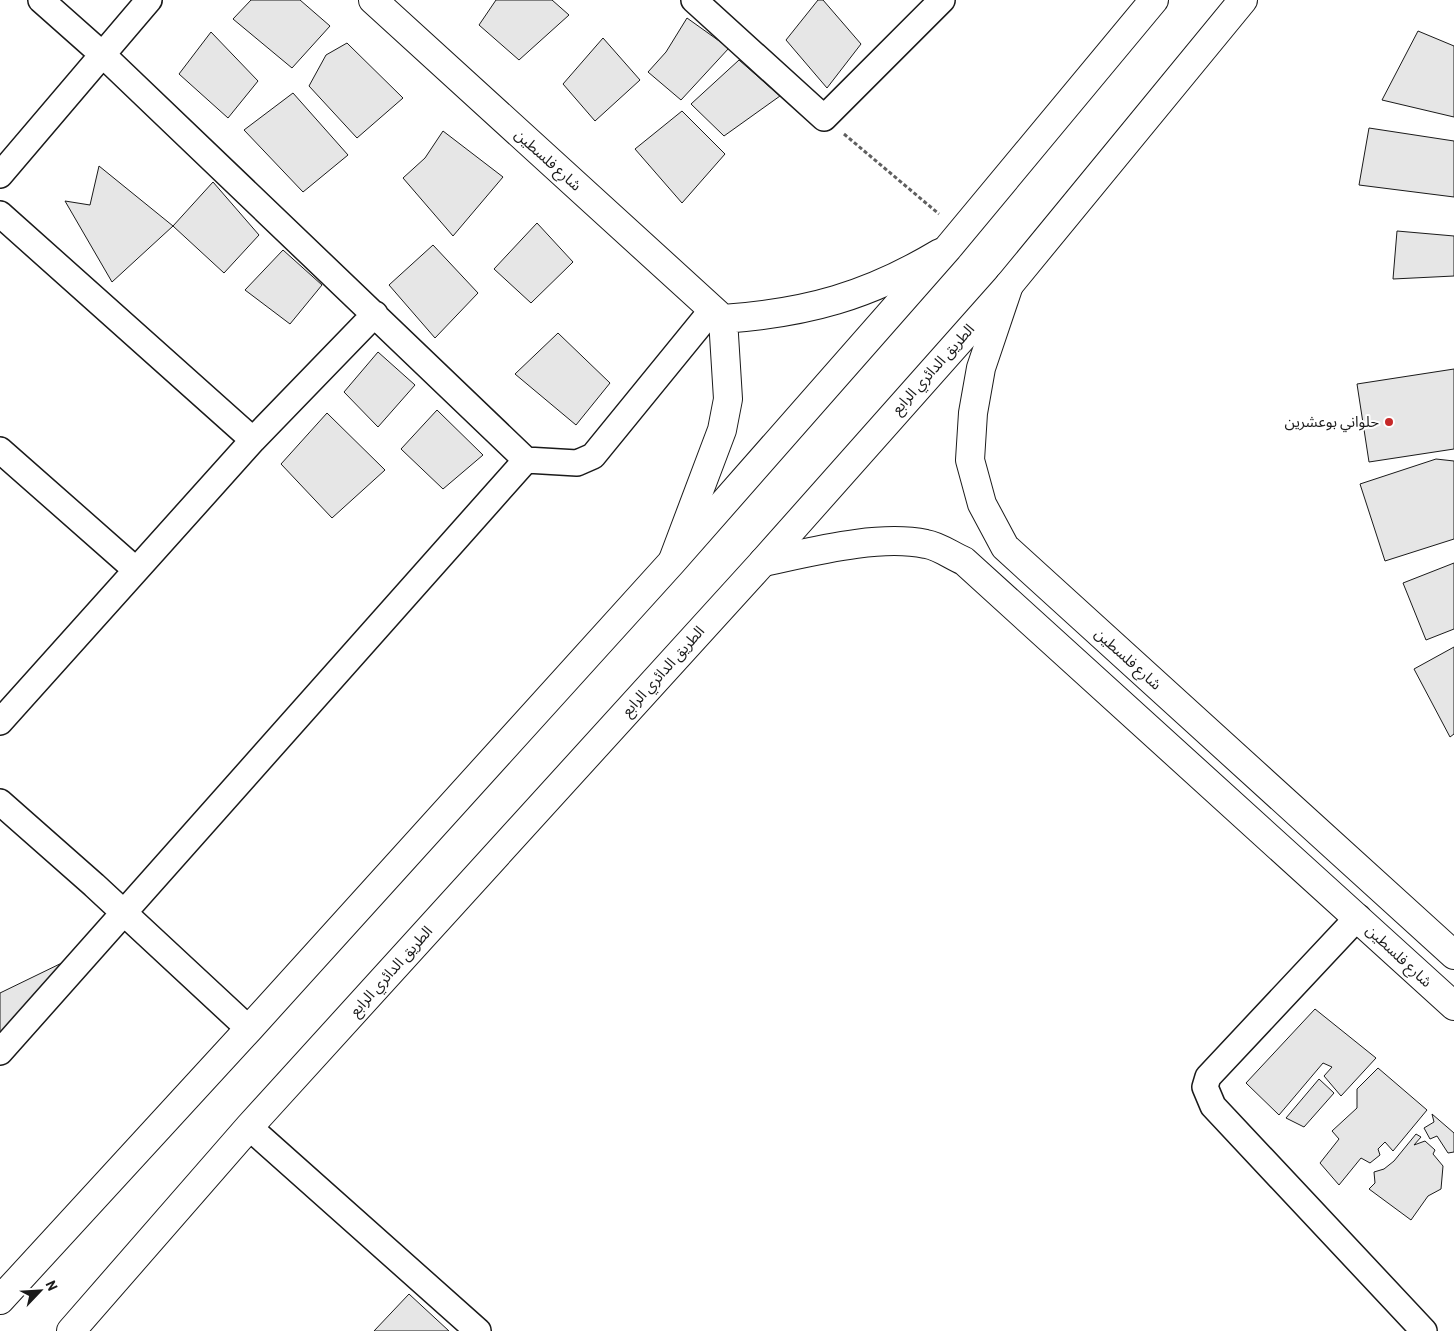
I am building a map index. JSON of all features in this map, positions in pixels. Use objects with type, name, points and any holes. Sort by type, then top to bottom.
[{"type":"main road","name":"شارع فلسطين","points":[[373,0],[717,314]]},
{"type":"main road","points":[[0,1300],[250,1029],[672,562],[954,240],[1154,0]]},
{"type":"main road","name":"الطريق الدائري الرابع","points":[[71,1331],[249,1127],[763,562],[1008,285],[1243,0]]},
{"type":"main road","points":[[672,562],[722,430],[728,399],[717,314],[770,316],[818,306],[854,295],[907,273],[954,240]]},
{"type":"main road","name":"شارع فلسطين","points":[[1008,285],[981,368],[973,413],[970,460],[982,504],[1005,547],[1454,955]]},
{"type":"main road","name":"شارع فلسطين","points":[[763,562],[827,549],[889,541],[927,544],[964,561],[1454,1006]]},
{"type":"street","points":[[41,0],[102,55],[526,460],[577,463],[593,456],[717,314]]},
{"type":"street","points":[[0,175],[149,0]]},
{"type":"street","points":[[694,0],[824,118],[942,0]]},
{"type":"street","points":[[0,214],[253,440]]},
{"type":"street","points":[[0,722],[253,440],[375,314]]},
{"type":"street","points":[[0,450],[136,570]]},
{"type":"street","points":[[0,1052],[526,460]]},
{"type":"street","points":[[0,802],[250,1029]]},
{"type":"street","points":[[1358,917],[1208,1076],[1205,1087],[1213,1106],[1424,1331]]},
{"type":"street","points":[[249,1127],[478,1331]]},
{"type":"path","points":[[824,118],[954,240]]},
{"type":"building","points":[[251,0],[300,0],[330,26],[292,68],[233,19]]},
{"type":"building","points":[[496,0],[552,0],[569,15],[519,60],[479,25]]},
{"type":"building","points":[[818,0],[823,0],[861,44],[827,88],[786,40]]},
{"type":"building","points":[[687,18],[729,48],[681,100],[648,72],[666,52]]},
{"type":"building","points":[[1418,31],[1454,46],[1454,117],[1382,100]]},
{"type":"building","points":[[211,32],[258,81],[228,118],[179,74]]},
{"type":"building","points":[[603,38],[640,80],[595,121],[563,84]]},
{"type":"building","points":[[347,43],[403,98],[357,138],[309,86],[326,55]]},
{"type":"building","points":[[739,60],[780,96],[724,136],[691,104]]},
{"type":"building","points":[[293,93],[348,155],[303,192],[244,130]]},
{"type":"building","points":[[682,111],[725,154],[682,203],[635,149]]},
{"type":"building","points":[[1369,128],[1454,141],[1454,197],[1359,185]]},
{"type":"building","points":[[443,131],[503,177],[453,236],[403,178],[425,158]]},
{"type":"building","points":[[99,166],[173,226],[112,282],[65,201],[90,205]]},
{"type":"building","points":[[213,182],[259,235],[224,273],[173,226]]},
{"type":"building","points":[[537,223],[573,262],[531,303],[494,269]]},
{"type":"building","points":[[1397,231],[1454,236],[1454,276],[1393,279]]},
{"type":"building","points":[[433,245],[478,293],[435,338],[389,285]]},
{"type":"building","points":[[283,250],[322,285],[290,324],[245,290]]},
{"type":"building","points":[[558,333],[610,383],[576,425],[515,374]]},
{"type":"building","points":[[378,352],[415,385],[378,427],[344,392]]},
{"type":"building","points":[[1454,369],[1454,449],[1369,462],[1357,384]]},
{"type":"building","points":[[437,410],[483,455],[443,489],[401,449]]},
{"type":"building","points":[[327,413],[385,470],[332,518],[281,464]]},
{"type":"building","points":[[1436,459],[1454,461],[1454,539],[1385,561],[1360,484]]},
{"type":"building","points":[[1454,563],[1454,629],[1426,640],[1403,583]]},
{"type":"building","points":[[1454,647],[1454,734],[1450,737],[1414,669]]},
{"type":"building","points":[[68,960],[0,1033],[0,993]]},
{"type":"building","points":[[1315,1009],[1376,1058],[1341,1096],[1324,1076],[1332,1067],[1323,1063],[1279,1115],[1246,1083]]},
{"type":"building","points":[[1378,1068],[1427,1110],[1393,1151],[1385,1142],[1378,1149],[1380,1155],[1370,1163],[1361,1158],[1339,1185],[1320,1163],[1339,1139],[1332,1131],[1357,1108],[1357,1089]]},
{"type":"building","points":[[1319,1079],[1334,1093],[1304,1127],[1286,1118]]},
{"type":"building","points":[[1432,1114],[1454,1133],[1454,1152],[1448,1153],[1437,1136],[1430,1139],[1424,1128],[1434,1122]]},
{"type":"building","points":[[1416,1134],[1421,1137],[1414,1145],[1425,1141],[1435,1150],[1433,1154],[1443,1166],[1441,1189],[1428,1196],[1411,1220],[1369,1189],[1375,1183],[1374,1172],[1384,1169],[1394,1161]]},
{"type":"building","points":[[409,1294],[449,1331],[374,1331]]},
{"type":"place","name":"حلواني بوعشرين","points":[[1389,422]]}]
